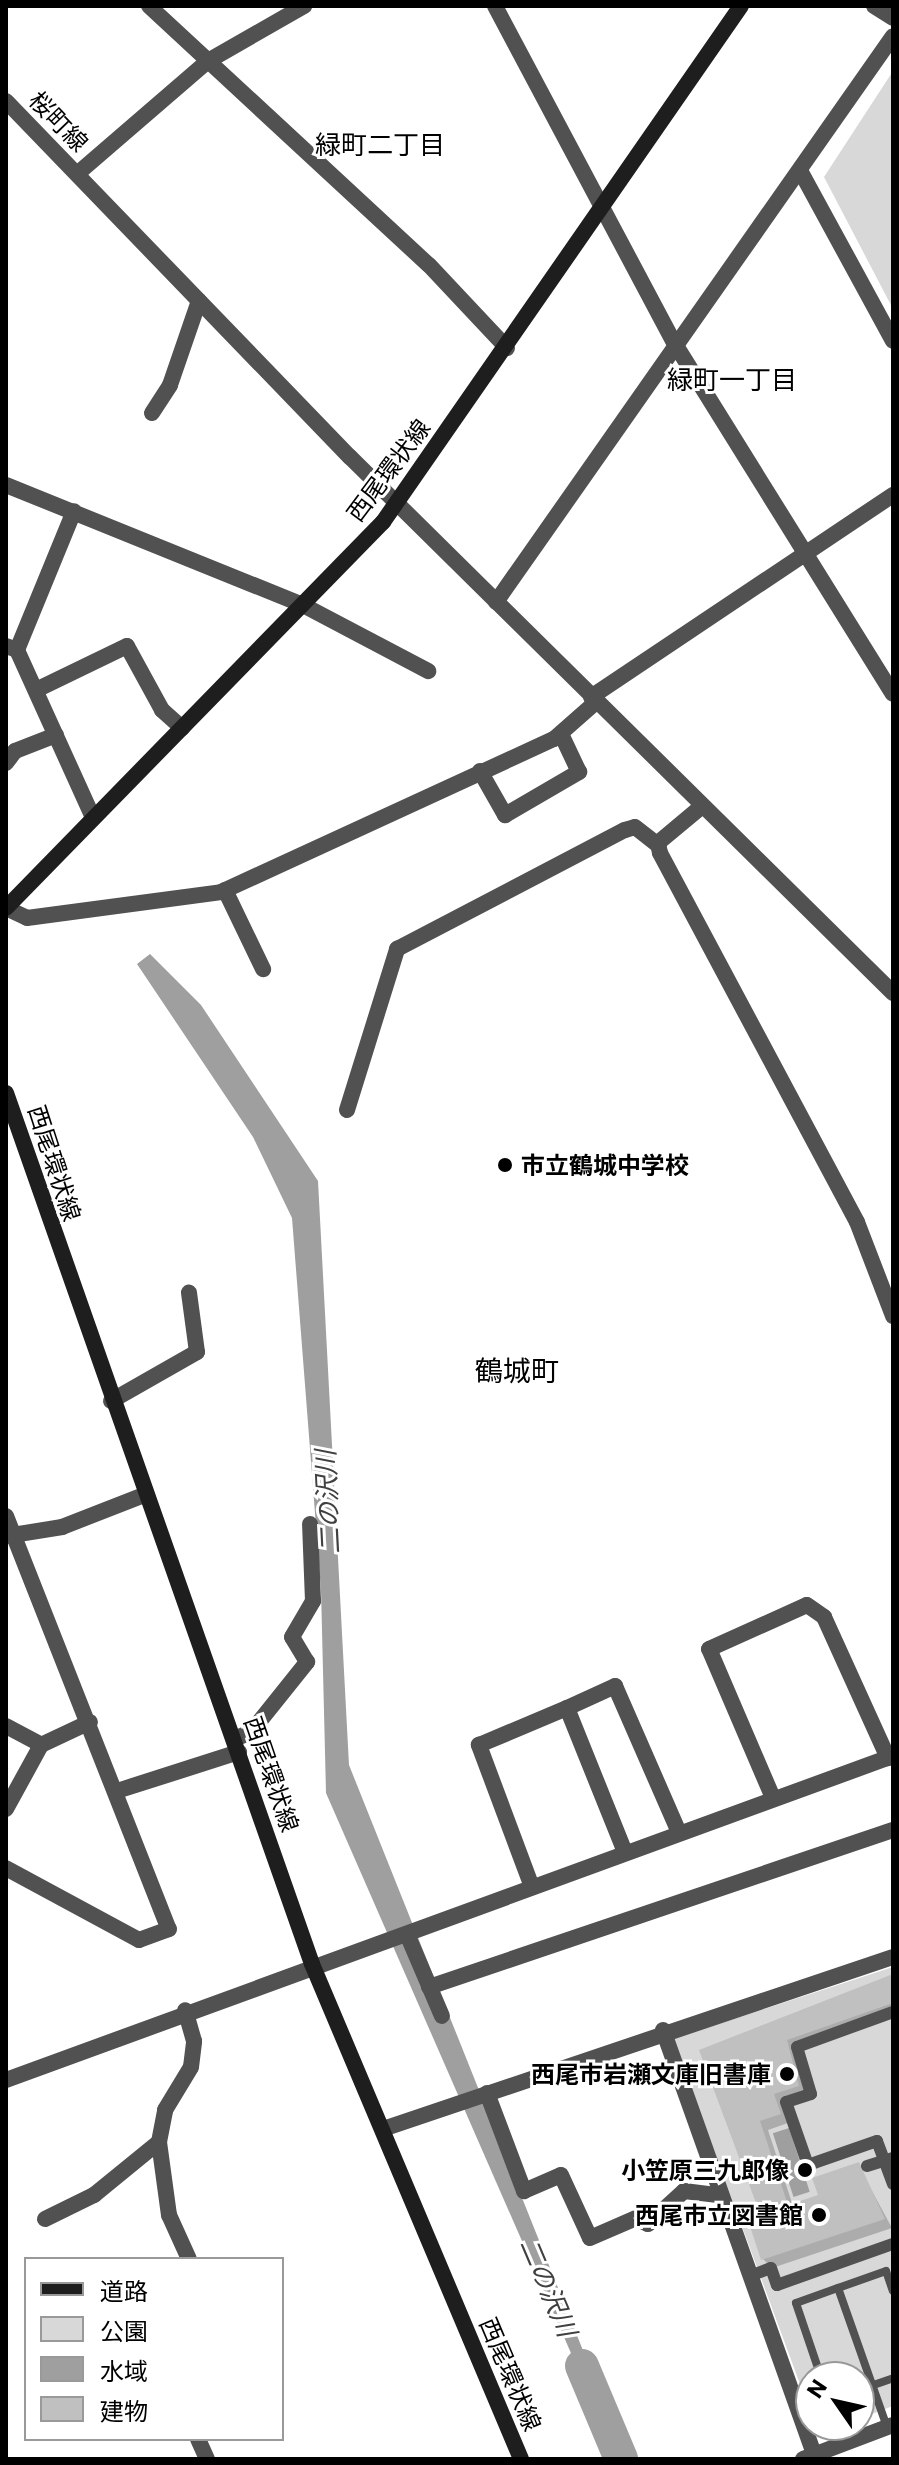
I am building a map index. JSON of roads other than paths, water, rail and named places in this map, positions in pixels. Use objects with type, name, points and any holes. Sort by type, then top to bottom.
[{"type":"main road","name":"西尾環状線","points":[[6,908],[92,815],[182,728],[398,503],[741,6]]},
{"type":"main road","name":"西尾環状線","points":[[6,1093],[144,1495],[237,1745],[312,1964],[521,2459]]},
{"type":"street","points":[[149,6],[507,348]]},
{"type":"street","points":[[77,174],[208,61],[304,6]]},
{"type":"street","points":[[495,6],[599,212],[675,344],[806,549],[893,694]]},
{"type":"street","points":[[874,6],[893,18]]},
{"type":"street","points":[[496,602],[675,344],[802,174],[893,36]]},
{"type":"street","name":"桜町線","points":[[6,101],[496,602],[893,993]]},
{"type":"street","points":[[802,174],[893,341]]},
{"type":"street","points":[[152,413],[199,301]]},
{"type":"street","points":[[6,485],[301,604],[428,671]]},
{"type":"street","points":[[6,908],[27,918],[225,890],[561,734],[594,699],[806,549],[893,495]]},
{"type":"street","points":[[74,511],[12,648],[36,690],[92,815]]},
{"type":"street","points":[[36,690],[127,646],[162,710],[182,728]]},
{"type":"street","points":[[480,771],[505,815],[579,772],[561,734]]},
{"type":"street","points":[[6,763],[15,751],[56,735]]},
{"type":"street","points":[[658,845],[701,807]]},
{"type":"street","points":[[347,1110],[397,949],[635,827],[658,845],[857,1222],[893,1316]]},
{"type":"street","points":[[225,890],[263,969]]},
{"type":"street","points":[[111,1401],[197,1352],[189,1293]]},
{"type":"street","points":[[11,1536],[144,1495]]},
{"type":"street","points":[[6,1516],[11,1536],[120,1790],[169,1929],[139,1940],[6,1868]]},
{"type":"street","points":[[120,1790],[237,1745],[307,1662],[292,1637],[313,1601],[310,1524]]},
{"type":"street","points":[[6,2080],[185,2010],[312,1964],[375,1946],[678,1830],[773,1798],[890,1757],[824,1617],[807,1605],[709,1649],[773,1798]]},
{"type":"street","points":[[532,1887],[479,1745],[615,1686],[678,1830]]},
{"type":"street","points":[[567,1708],[625,1852]]},
{"type":"street","points":[[6,1809],[41,1745],[90,1722]]},
{"type":"street","points":[[6,1726],[41,1745]]},
{"type":"street","points":[[429,1987],[893,1830]]},
{"type":"street","points":[[407,1934],[442,2016]]},
{"type":"street","points":[[383,2129],[663,2030],[893,1957]]},
{"type":"street","points":[[185,2010],[194,2041],[191,2067],[165,2110],[159,2142],[169,2215],[188,2257]]},
{"type":"street","points":[[893,2012],[797,2047],[811,2094],[786,2102],[808,2165],[877,2141],[888,2159],[893,2184]]},
{"type":"street","points":[[663,2030],[716,2195],[750,2276],[809,2457],[890,2426]]},
{"type":"street","points":[[487,2093],[524,2191],[561,2175],[590,2238],[636,2218],[648,2224],[684,2191],[716,2195]]},
{"type":"street","points":[[45,2219],[94,2195],[159,2142]]},
{"type":"street","points":[[867,2166],[888,2159]]},
{"type":"street","points":[[750,2276],[771,2268],[777,2285],[893,2244]]},
{"type":"lane","points":[[816,2361],[796,2303],[886,2271],[893,2291]]},
{"type":"lane","points":[[838,2288],[863,2361]]},
{"type":"lane","points":[[875,2393],[890,2426]]},
{"type":"water","name":"二の沢川","points":[[150,954],[201,1005],[318,1181],[349,1765],[606,2408],[595,2408],[326,1793],[321,1590],[292,1218],[253,1137],[137,964]]},
{"type":"water","points":[[789,2128],[810,2192],[794,2197],[773,2133]]},
{"type":"waterway","name":"二の沢川","points":[[582,2366],[621,2459]]},
{"type":"place","name":"市立鶴城中学校","points":[[505,1165]]},
{"type":"place","name":"西尾市岩瀬文庫旧書庫","points":[[787,2074]]},
{"type":"place","name":"小笠原三九郎像","points":[[805,2170]]},
{"type":"place","name":"西尾市立図書館","points":[[819,2215]]},
{"type":"district","name":"緑町二丁目","points":[[380,144]]},
{"type":"district","name":"緑町一丁目","points":[[732,379]]},
{"type":"district","name":"鶴城町","points":[[517,1370]]}]
